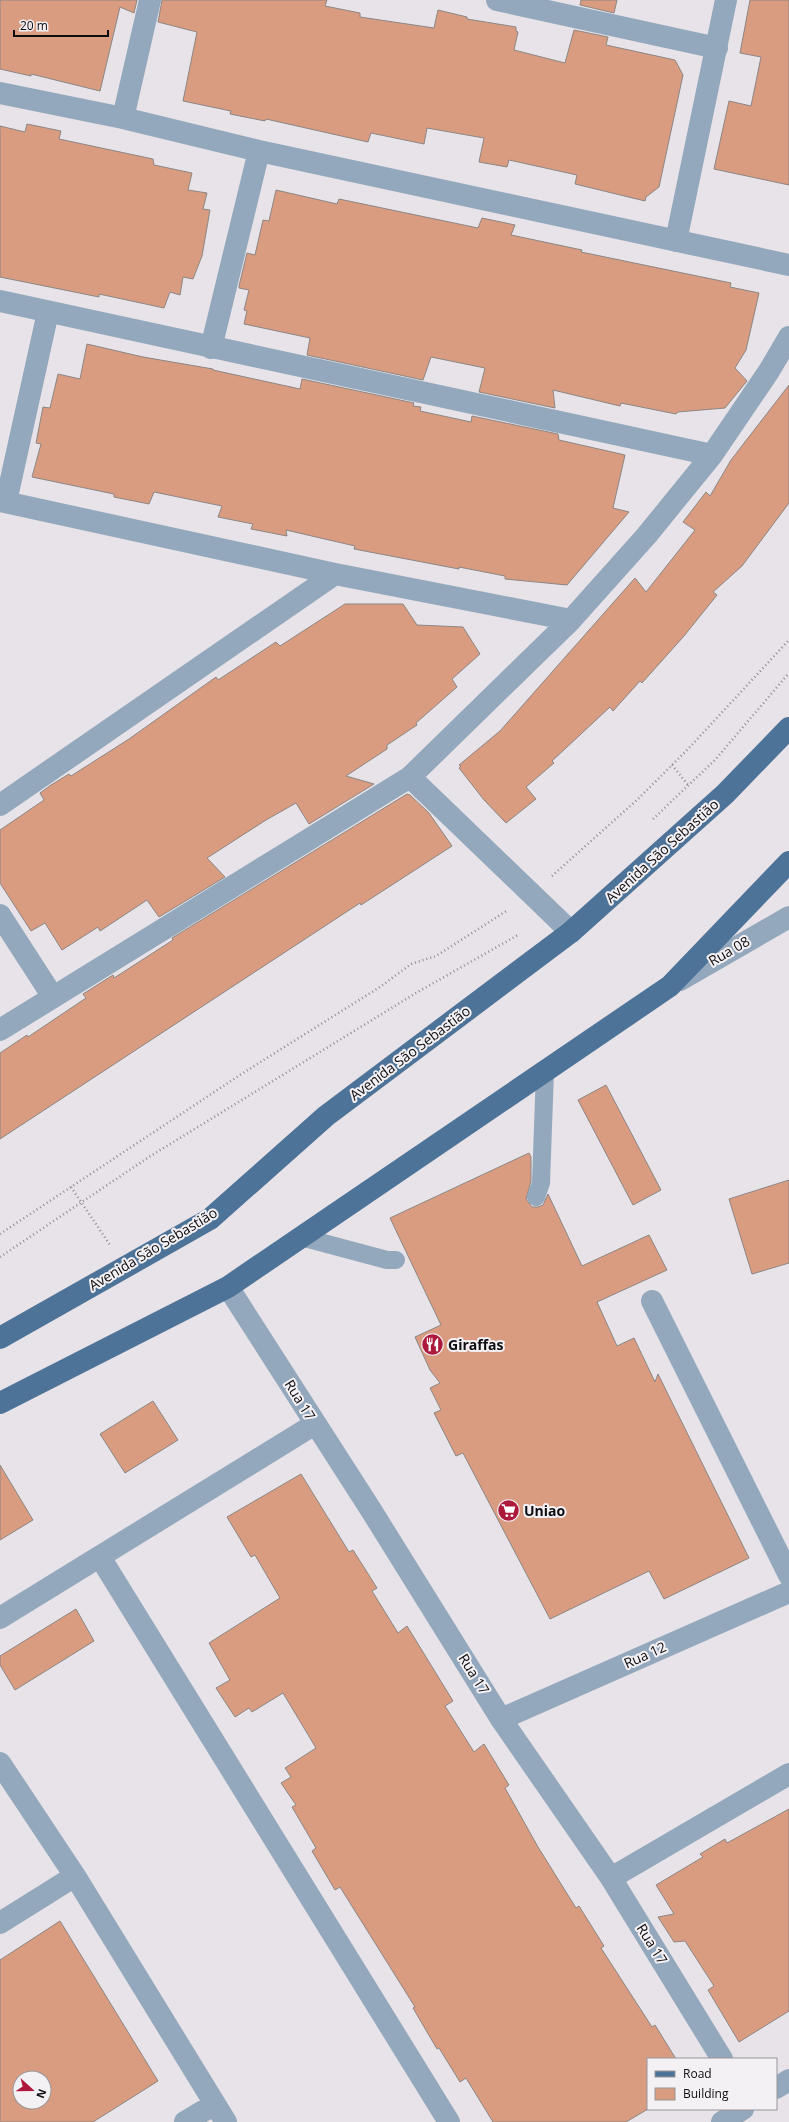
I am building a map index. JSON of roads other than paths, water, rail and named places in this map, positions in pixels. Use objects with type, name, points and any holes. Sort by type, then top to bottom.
[{"type":"main road","name":"Avenida São Sebastião","points":[[0,1338],[210,1219],[326,1116],[571,932],[725,794],[789,728]]},
{"type":"main road","points":[[0,1403],[228,1287],[670,986],[789,862]]},
{"type":"street","points":[[123,118],[150,0]]},
{"type":"street","points":[[497,0],[717,48]]},
{"type":"street","points":[[676,240],[726,0]]},
{"type":"street","points":[[0,93],[123,118],[259,150],[789,265]]},
{"type":"street","points":[[211,348],[259,150]]},
{"type":"street","points":[[0,301],[211,348],[712,455]]},
{"type":"street","points":[[48,312],[3,502],[335,574],[571,620]]},
{"type":"street","points":[[0,1030],[410,777],[571,620],[647,535],[712,455],[769,371],[789,337]]},
{"type":"street","points":[[0,805],[335,574]]},
{"type":"street","points":[[410,777],[571,932]]},
{"type":"street","points":[[0,915],[53,997]]},
{"type":"street","name":"Rua 08","points":[[670,986],[789,916]]},
{"type":"street","name":"Rua 17","points":[[228,1287],[371,1510],[501,1719],[611,1878],[721,2058]]},
{"type":"street","points":[[652,1301],[789,1575]]},
{"type":"street","points":[[0,1618],[315,1424]]},
{"type":"street","points":[[100,1556],[449,2122]]},
{"type":"street","name":"Rua 12","points":[[501,1719],[789,1592]]},
{"type":"street","points":[[0,1763],[75,1876],[220,2113],[184,2122]]},
{"type":"street","points":[[611,1878],[789,1774]]},
{"type":"street","points":[[0,1923],[75,1876]]},
{"type":"street","points":[[777,2087],[789,2080]]},
{"type":"street","points":[[722,2122],[741,2110]]},
{"type":"lane","points":[[536,1197],[541,1183],[545,1071]]},
{"type":"lane","points":[[301,1237],[387,1260],[396,1260]]},
{"type":"place","name":"Giraffas","points":[[433,1345]]},
{"type":"place","name":"Uniao","points":[[508,1511]]}]
